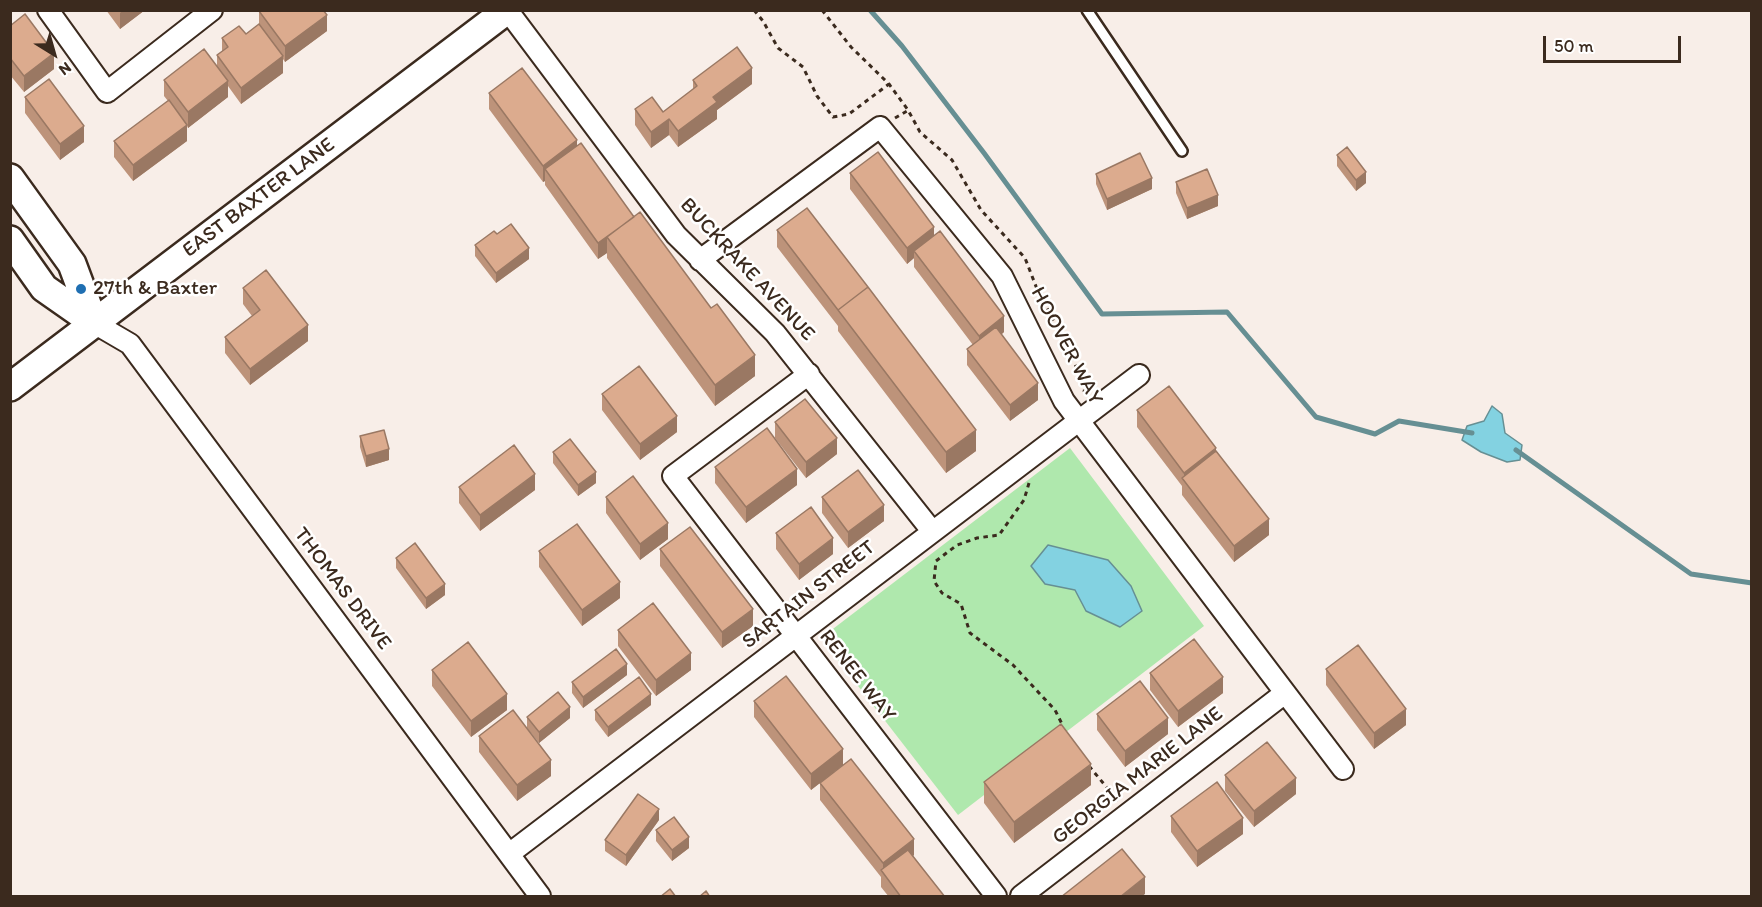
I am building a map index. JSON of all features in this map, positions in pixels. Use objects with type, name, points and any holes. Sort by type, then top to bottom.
[{"type":"main road","name":"EAST BAXTER LANE","points":[[10,387],[508,10]]},
{"type":"main road","points":[[10,178],[72,264],[94,323]]},
{"type":"main road","points":[[10,240],[44,288],[94,323]]},
{"type":"street","points":[[48,10],[107,92],[212,10]]},
{"type":"street","name":"BUCKRAKE AVENUE","points":[[508,10],[676,235],[775,333],[932,531]]},
{"type":"street","name":"HOOVER WAY","points":[[700,260],[880,127],[1002,276],[1064,401],[1343,769]]},
{"type":"street","name":"THOMAS DRIVE","points":[[94,323],[130,344],[540,897]]},
{"type":"street","name":"RENEE WAY","points":[[809,374],[673,476],[996,897]]},
{"type":"street","name":"SARTAIN STREET","points":[[509,854],[1139,375]]},
{"type":"street","name":"GEORGIA MARIE LANE","points":[[1021,897],[1285,693]]},
{"type":"lane","points":[[1087,10],[1182,151]]},
{"type":"path","points":[[754,10],[778,48],[803,67],[817,96],[833,117],[849,114],[889,84],[851,46],[822,10]]},
{"type":"path","points":[[1030,479],[1024,500],[999,535],[977,538],[957,545],[936,561],[934,581],[942,593],[961,604],[970,633],[1013,665],[1055,710],[1063,727]]},
{"type":"path","points":[[1085,761],[1128,814]]},
{"type":"green space","points":[[1070,448],[1204,626],[958,815],[821,638]]},
{"type":"water","points":[[1492,406],[1502,414],[1505,433],[1522,445],[1520,460],[1507,462],[1481,452],[1462,440],[1467,426],[1484,421]]},
{"type":"water","points":[[1048,545],[1108,560],[1131,586],[1142,611],[1120,627],[1086,611],[1075,590],[1045,584],[1031,566]]},
{"type":"building","points":[[260,10],[323,10],[327,15],[285,46]]},
{"type":"building","points":[[25,14],[54,53],[24,76],[10,58],[10,26]]},
{"type":"building","points":[[259,24],[283,56],[241,88],[217,55],[228,47],[222,38],[239,26],[246,34]]},
{"type":"building","points":[[737,47],[752,68],[713,97],[717,102],[678,131],[669,119],[651,132],[635,109],[652,97],[663,112],[697,86],[693,80]]},
{"type":"building","points":[[204,49],[228,81],[188,112],[164,80]]},
{"type":"building","points":[[522,68],[577,140],[543,166],[489,93]]},
{"type":"building","points":[[49,79],[84,126],[60,144],[25,97]]},
{"type":"building","points":[[169,100],[187,125],[133,165],[114,141]]},
{"type":"building","points":[[581,143],[634,217],[598,243],[545,169]]},
{"type":"building","points":[[1347,147],[1366,172],[1356,180],[1337,155]]},
{"type":"building","points":[[878,152],[934,227],[907,248],[850,173]]},
{"type":"building","points":[[1140,153],[1152,178],[1107,199],[1096,174]]},
{"type":"building","points":[[1207,169],[1218,195],[1187,208],[1176,182]]},
{"type":"building","points":[[807,208],[868,287],[838,310],[777,230]]},
{"type":"building","points":[[640,212],[711,308],[717,304],[755,355],[715,385],[607,237]]},
{"type":"building","points":[[511,224],[529,248],[496,273],[475,245],[494,231],[497,234]]},
{"type":"building","points":[[940,231],[1004,316],[979,336],[914,251]]},
{"type":"building","points":[[266,270],[308,325],[250,369],[225,337],[260,310],[243,288]]},
{"type":"building","points":[[868,287],[976,430],[946,452],[838,310]]},
{"type":"building","points":[[996,327],[1038,383],[1010,405],[967,349]]},
{"type":"building","points":[[639,366],[677,416],[640,444],[602,394]]},
{"type":"building","points":[[1169,386],[1216,448],[1184,473],[1137,410]]},
{"type":"building","points":[[805,399],[837,438],[806,462],[775,422]]},
{"type":"building","points":[[767,428],[797,469],[746,507],[715,467]]},
{"type":"building","points":[[384,430],[389,449],[366,456],[360,436]]},
{"type":"building","points":[[570,439],[596,472],[578,485],[553,452]]},
{"type":"building","points":[[514,445],[535,474],[480,515],[459,487]]},
{"type":"building","points":[[1216,451],[1269,519],[1234,546],[1182,478]]},
{"type":"building","points":[[858,470],[884,505],[848,532],[822,497]]},
{"type":"building","points":[[633,476],[668,523],[640,544],[606,497]]},
{"type":"building","points":[[811,507],[833,538],[799,564],[776,533]]},
{"type":"building","points":[[577,524],[620,582],[582,610],[539,551]]},
{"type":"building","points":[[690,527],[753,609],[722,632],[660,549]]},
{"type":"building","points":[[415,543],[445,584],[426,598],[396,558]]},
{"type":"building","points":[[653,603],[691,653],[656,680],[618,630]]},
{"type":"building","points":[[1194,639],[1223,677],[1178,711],[1150,673]]},
{"type":"building","points":[[468,642],[507,694],[471,721],[432,670]]},
{"type":"building","points":[[1358,645],[1406,709],[1374,733],[1326,669]]},
{"type":"building","points":[[616,649],[627,664],[583,697],[572,682]]},
{"type":"building","points":[[786,676],[843,749],[811,774],[754,701]]},
{"type":"building","points":[[639,677],[651,694],[608,727],[595,710]]},
{"type":"building","points":[[1140,681],[1168,718],[1125,751],[1097,714]]},
{"type":"building","points":[[558,692],[570,707],[539,732],[527,717]]},
{"type":"building","points":[[513,710],[551,760],[517,785],[479,736]]},
{"type":"building","points":[[1061,724],[1091,764],[1014,822],[984,782]]},
{"type":"building","points":[[1267,742],[1296,778],[1254,811],[1225,775]]},
{"type":"building","points":[[851,759],[914,839],[883,863],[820,783]]},
{"type":"building","points":[[1217,782],[1243,818],[1197,851],[1171,816]]},
{"type":"building","points":[[638,794],[659,809],[626,855],[605,840]]},
{"type":"building","points":[[674,817],[689,837],[672,850],[656,830]]},
{"type":"building","points":[[1122,849],[1145,877],[1120,897],[1061,897]]},
{"type":"building","points":[[908,850],[945,897],[901,897],[881,870]]},
{"type":"building","points":[[670,889],[676,897],[660,897]]},
{"type":"building","points":[[706,891],[710,897],[699,897]]},
{"type":"waterway","points":[[870,10],[902,46],[984,153],[1102,314],[1227,312],[1316,417],[1375,434],[1399,421],[1472,433]]},
{"type":"waterway","points":[[1516,450],[1691,574],[1752,583]]},
{"type":"place","name":"27th & Baxter","points":[[81,289]]}]
